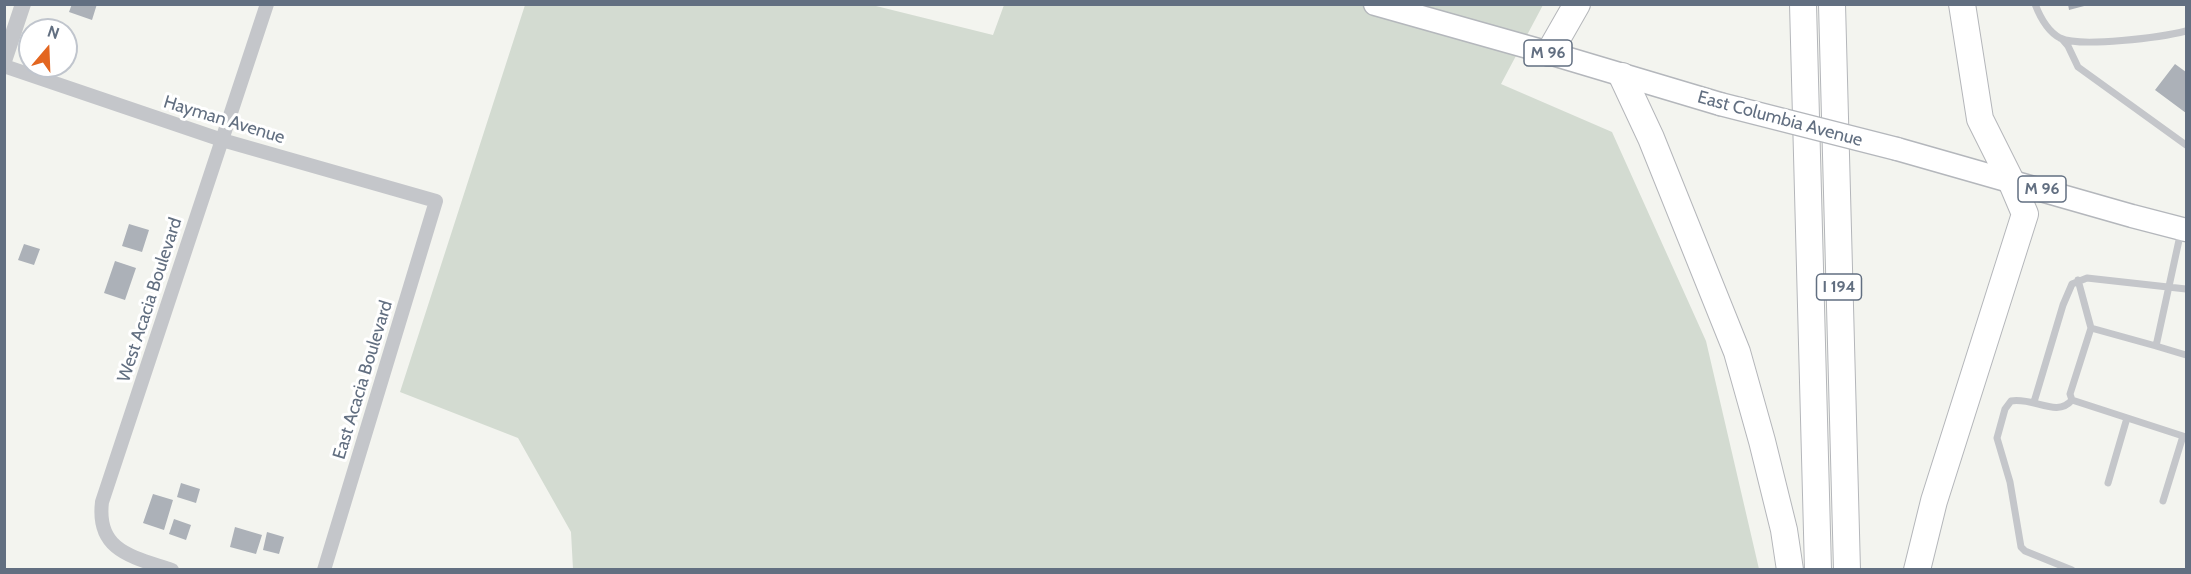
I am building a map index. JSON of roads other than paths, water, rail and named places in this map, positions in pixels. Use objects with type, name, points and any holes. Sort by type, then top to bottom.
[{"type":"highway","points":[[1549,53],[1577,4]]},
{"type":"highway","name":"I 194","points":[[1803,4],[1818,570]]},
{"type":"highway","name":"I 194","points":[[1832,4],[1847,570]]},
{"type":"highway","points":[[1917,570],[1934,501],[2025,214],[1980,119],[1962,4]]},
{"type":"highway","points":[[1622,76],[1651,138],[1737,352],[1784,530],[1790,570]]},
{"type":"main road","name":"East Columbia Avenue","points":[[1375,4],[1720,104],[1897,149],[2184,229]]},
{"type":"street","points":[[4,61],[23,4]]},
{"type":"street","name":"West Acacia Boulevard","points":[[172,570],[132,556],[114,546],[104,529],[102,502],[267,4]]},
{"type":"street","name":"Hayman Avenue","points":[[4,66],[222,140],[436,201]]},
{"type":"street","name":"East Acacia Boulevard","points":[[324,570],[436,201]]},
{"type":"lane","points":[[2035,4],[2044,24],[2068,46],[2078,67],[2187,145]]},
{"type":"lane","points":[[2062,39],[2077,42],[2142,39],[2187,32]]},
{"type":"lane","points":[[2156,346],[2184,229]]},
{"type":"lane","points":[[2034,402],[2069,288],[2078,280],[2087,278],[2187,289]]},
{"type":"lane","points":[[2072,399],[2070,394],[2072,386],[2091,328],[2078,280]]},
{"type":"lane","points":[[2091,328],[2187,355]]},
{"type":"lane","points":[[2072,399],[2063,408],[2056,409],[2022,399],[2011,401],[2005,409],[1998,430],[1999,447],[2010,482],[2019,540],[2025,551],[2072,570]]},
{"type":"lane","points":[[2072,399],[2185,436],[2163,501]]},
{"type":"lane","points":[[2108,483],[2127,418]]}]
